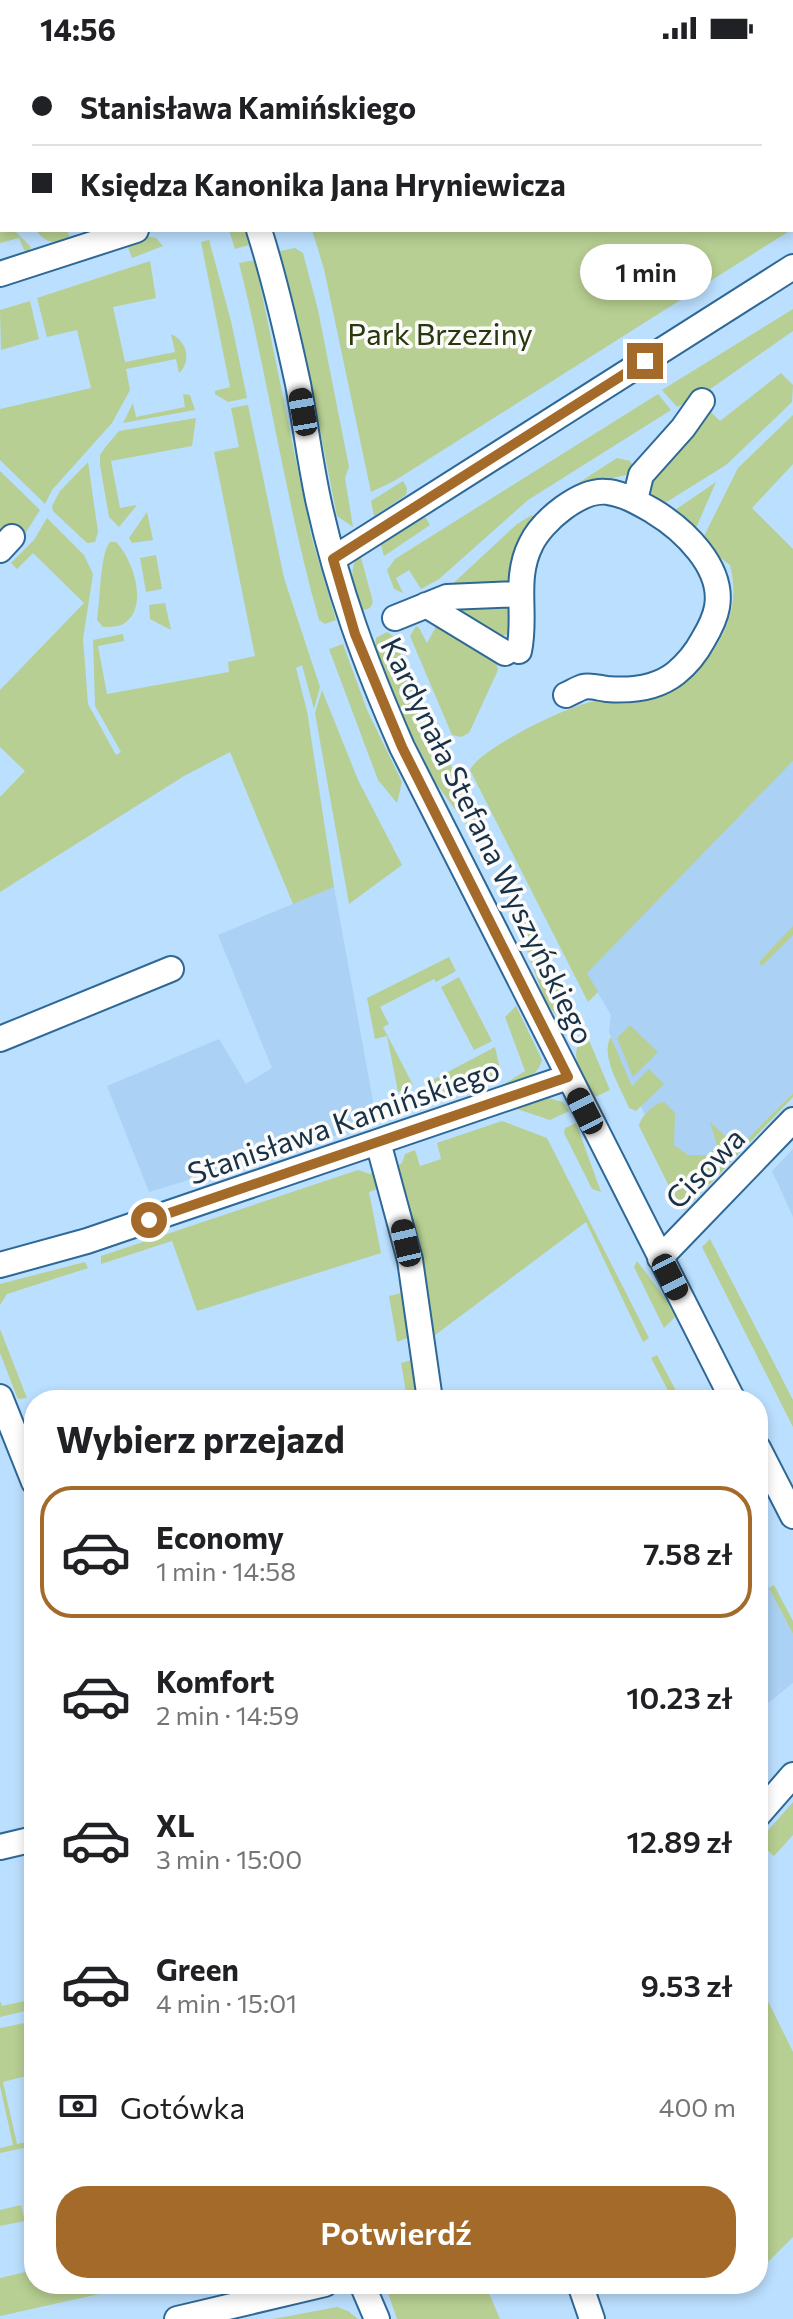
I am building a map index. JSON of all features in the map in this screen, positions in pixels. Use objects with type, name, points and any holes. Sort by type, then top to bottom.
[{"type":"street","points":[[0,274],[130,232]]},
{"type":"street","name":"Kardynała Stefana Wyszyńskiego","points":[[260,232],[295,371],[318,497],[355,634],[402,747],[728,1390]]},
{"type":"street","points":[[333,559],[793,267]]},
{"type":"street","points":[[635,500],[641,475],[683,428],[702,401]]},
{"type":"street","points":[[426,605],[512,652],[524,631],[520,577],[531,543],[543,525],[579,498],[606,491],[635,500],[676,527],[709,565],[718,605],[710,628],[688,662],[674,675],[653,686],[625,690],[585,686],[566,695]]},
{"type":"street","points":[[395,618],[447,597],[519,594]]},
{"type":"street","points":[[0,1039],[171,969]]},
{"type":"street","name":"Stanisława Kamińskiego","points":[[0,1265],[87,1241],[568,1077]]},
{"type":"street","name":"Cisowa","points":[[660,1258],[793,1120]]},
{"type":"street","points":[[378,1142],[410,1260],[429,1390]]},
{"type":"street","points":[[0,1397],[24,1457]]},
{"type":"street","points":[[768,1467],[793,1516]]},
{"type":"street","points":[[768,1804],[793,1775]]},
{"type":"street","points":[[0,1847],[24,1841]]},
{"type":"street","points":[[177,2319],[283,2294]]},
{"type":"street","points":[[366,2294],[377,2319]]},
{"type":"street","points":[[583,2294],[592,2319]]},
{"type":"shaded area","points":[[793,761],[793,1093],[701,1189],[681,1186],[643,1111],[609,1032],[611,1015],[586,973]]},
{"type":"shaded area","points":[[334,887],[377,1123],[149,1192],[107,1086],[219,1039],[246,1084],[272,1068],[218,935]]},
{"type":"shaded area","points":[[793,1149],[793,1217],[772,1171]]},
{"type":"shaded area","points":[[768,1585],[793,1634],[793,1683],[768,1703]]},
{"type":"green space","points":[[0,232],[16,232],[31,247],[29,252],[24,250],[19,238],[0,243]]},
{"type":"green space","points":[[37,232],[68,232],[70,238],[51,242]]},
{"type":"green space","points":[[230,232],[245,232],[249,245],[235,249]]},
{"type":"green space","name":"Park Brzeziny","points":[[313,232],[788,232],[394,481],[371,492],[324,269]]},
{"type":"green space","points":[[145,236],[156,238],[163,246],[132,258],[126,242]]},
{"type":"green space","points":[[209,240],[231,321],[247,398],[228,402],[215,394],[215,391],[230,387],[201,242]]},
{"type":"green space","points":[[295,248],[303,253],[318,310],[349,467],[345,478],[353,527],[337,516],[299,324],[280,251]]},
{"type":"green space","points":[[255,260],[312,539],[336,620],[325,624],[319,620],[307,576],[239,263]]},
{"type":"green space","points":[[150,261],[156,298],[113,307],[125,362],[175,352],[171,334],[184,346],[186,357],[183,368],[179,373],[176,359],[126,369],[130,390],[112,423],[52,490],[45,504],[0,460],[0,409],[91,388],[77,330],[47,337],[37,298]]},
{"type":"green space","points":[[30,301],[39,339],[1,350],[0,310]]},
{"type":"green space","points":[[793,309],[793,331],[699,397],[677,407],[662,390]]},
{"type":"green space","points":[[781,373],[793,385],[792,402],[726,465],[665,503],[646,497],[644,481],[706,407],[720,421]]},
{"type":"green space","points":[[183,394],[190,395],[195,410],[123,423],[133,403],[136,417],[185,407]]},
{"type":"green space","points":[[658,394],[671,410],[528,500],[439,579],[421,589],[409,570],[396,578],[403,593],[394,589],[387,570],[395,559]]},
{"type":"green space","points":[[248,405],[284,578],[320,687],[314,709],[302,665],[296,668],[307,711],[334,887],[293,904],[230,752],[184,776],[0,892],[0,797],[25,771],[0,747],[0,690],[84,603],[33,553],[17,569],[11,563],[34,540],[47,518],[84,555],[93,574],[83,639],[88,704],[116,755],[121,752],[95,706],[93,640],[123,634],[124,641],[98,646],[107,694],[229,672],[228,662],[255,656],[214,452],[239,447],[231,408]]},
{"type":"green space","points":[[793,415],[793,464],[752,508],[793,549],[793,761],[587,973],[598,992],[588,1002],[470,770],[477,761],[508,739],[548,718],[597,701],[642,702],[681,684],[702,665],[724,631],[733,595],[730,565],[709,549],[704,536],[738,468]]},
{"type":"green space","points":[[196,418],[192,446],[111,461],[120,508],[137,505],[119,527],[109,517],[100,465],[100,455],[107,445],[119,431]]},
{"type":"green space","points":[[617,458],[630,461],[635,468],[626,475],[572,487]]},
{"type":"green space","points":[[88,462],[98,532],[95,542],[87,543],[53,511],[52,506],[60,491]]},
{"type":"green space","points":[[0,471],[40,510],[23,537],[10,524],[2,532],[0,530]]},
{"type":"green space","points":[[403,481],[407,488],[406,495],[374,516],[371,501]]},
{"type":"green space","points":[[716,482],[696,528],[675,510]]},
{"type":"green space","points":[[147,512],[153,540],[132,543],[129,538]]},
{"type":"green space","points":[[532,515],[535,518],[515,552],[510,581],[503,589],[446,590],[517,524]]},
{"type":"green space","points":[[419,517],[426,518],[430,525],[384,556],[380,541]]},
{"type":"green space","points":[[110,542],[116,542],[128,560],[137,596],[131,617],[121,625],[103,627],[97,620],[102,567]]},
{"type":"green space","points":[[360,554],[373,602],[370,608],[361,611],[352,574]]},
{"type":"green space","points":[[156,555],[162,589],[146,592],[140,558]]},
{"type":"green space","points":[[448,602],[507,602],[511,633],[498,637],[445,611]]},
{"type":"green space","points":[[165,603],[171,630],[150,619],[149,605]]},
{"type":"green space","points":[[439,621],[483,646],[498,670],[469,733],[461,737],[452,735],[410,636],[416,626],[427,643]]},
{"type":"green space","points":[[387,632],[393,636],[428,719],[477,818],[468,827],[435,782],[375,649],[376,638]]},
{"type":"green space","points":[[343,644],[367,710],[402,782],[397,803],[378,780],[329,649]]},
{"type":"green space","points":[[322,690],[358,780],[402,865],[349,904],[315,713]]},
{"type":"green space","points":[[522,919],[529,920],[575,1012],[568,1017],[556,1015],[546,1003],[517,923]]},
{"type":"green space","points":[[793,926],[793,935],[762,966],[759,962]]},
{"type":"green space","points":[[449,957],[456,971],[380,1007],[389,1024],[383,1027],[413,1085],[398,1092],[387,1036],[375,1039],[367,998]]},
{"type":"green space","points":[[459,977],[492,1041],[474,1050],[441,987]]},
{"type":"green space","points":[[516,1006],[542,1060],[532,1075],[502,1088],[525,1071],[505,1017]]},
{"type":"green space","points":[[630,1025],[658,1052],[633,1077],[617,1038]]},
{"type":"green space","points":[[586,1033],[610,1090],[595,1097],[576,1057]]},
{"type":"green space","points":[[611,1037],[632,1086],[649,1069],[664,1084],[636,1111],[629,1108],[613,1072],[608,1053]]},
{"type":"green space","points":[[495,1047],[499,1065],[492,1078],[484,1085],[434,1102],[425,1084]]},
{"type":"green space","points":[[793,1093],[793,1097],[685,1210],[681,1210],[639,1126],[648,1111],[664,1102],[675,1113],[674,1145],[688,1155],[708,1155],[717,1146],[710,1122],[725,1136],[729,1133],[742,1145]]},
{"type":"green space","points":[[548,1098],[563,1102],[569,1111],[550,1120],[517,1109]]},
{"type":"green space","points":[[502,1121],[547,1138],[649,1338],[643,1342],[586,1222],[431,1338],[396,1166],[402,1163],[405,1154],[415,1150],[420,1166],[441,1159],[437,1143]]},
{"type":"green space","points":[[576,1123],[601,1192],[592,1189],[564,1133],[565,1128]]},
{"type":"green space","points":[[358,1170],[370,1174],[375,1172],[380,1188],[369,1192],[381,1253],[197,1311],[172,1241],[101,1264],[101,1256]]},
{"type":"green space","points":[[710,1239],[793,1400],[793,1427],[702,1247]]},
{"type":"green space","points":[[637,1261],[666,1299],[675,1317],[664,1328],[634,1267]]},
{"type":"green space","points":[[85,1262],[88,1268],[7,1294],[0,1305],[0,1284]]},
{"type":"green space","points":[[405,1292],[412,1336],[397,1342],[389,1296]]},
{"type":"green space","points":[[0,1329],[24,1390],[24,1398],[18,1399],[0,1353]]},
{"type":"green space","points":[[657,1355],[676,1390],[668,1390],[651,1358]]},
{"type":"green space","points":[[415,1359],[418,1383],[415,1389],[406,1390],[401,1363]]},
{"type":"green space","points":[[774,1585],[793,1621],[793,1634],[769,1588]]},
{"type":"green space","points":[[793,1802],[793,1835],[774,1856],[768,1851],[768,1831]]},
{"type":"green space","points":[[0,2001],[2,2006],[24,2001],[24,2011],[0,2017]]},
{"type":"green space","points":[[768,2001],[793,2052],[793,2237],[768,2262]]},
{"type":"green space","points":[[24,2023],[24,2077],[3,2082],[17,2144],[24,2143],[24,2148],[0,2153],[0,2148],[13,2145],[0,2086],[0,2028]]},
{"type":"green space","points":[[21,2205],[24,2221],[0,2226],[0,2210]]},
{"type":"green space","points":[[24,2272],[24,2294],[99,2294],[0,2316],[0,2278]]},
{"type":"green space","points":[[388,2294],[489,2294],[500,2319],[397,2319]]},
{"type":"green space","points":[[337,2307],[358,2319],[273,2319]]},
{"type":"route","points":[[149,1220],[568,1077],[402,747],[355,634],[333,559],[645,361]]}]
